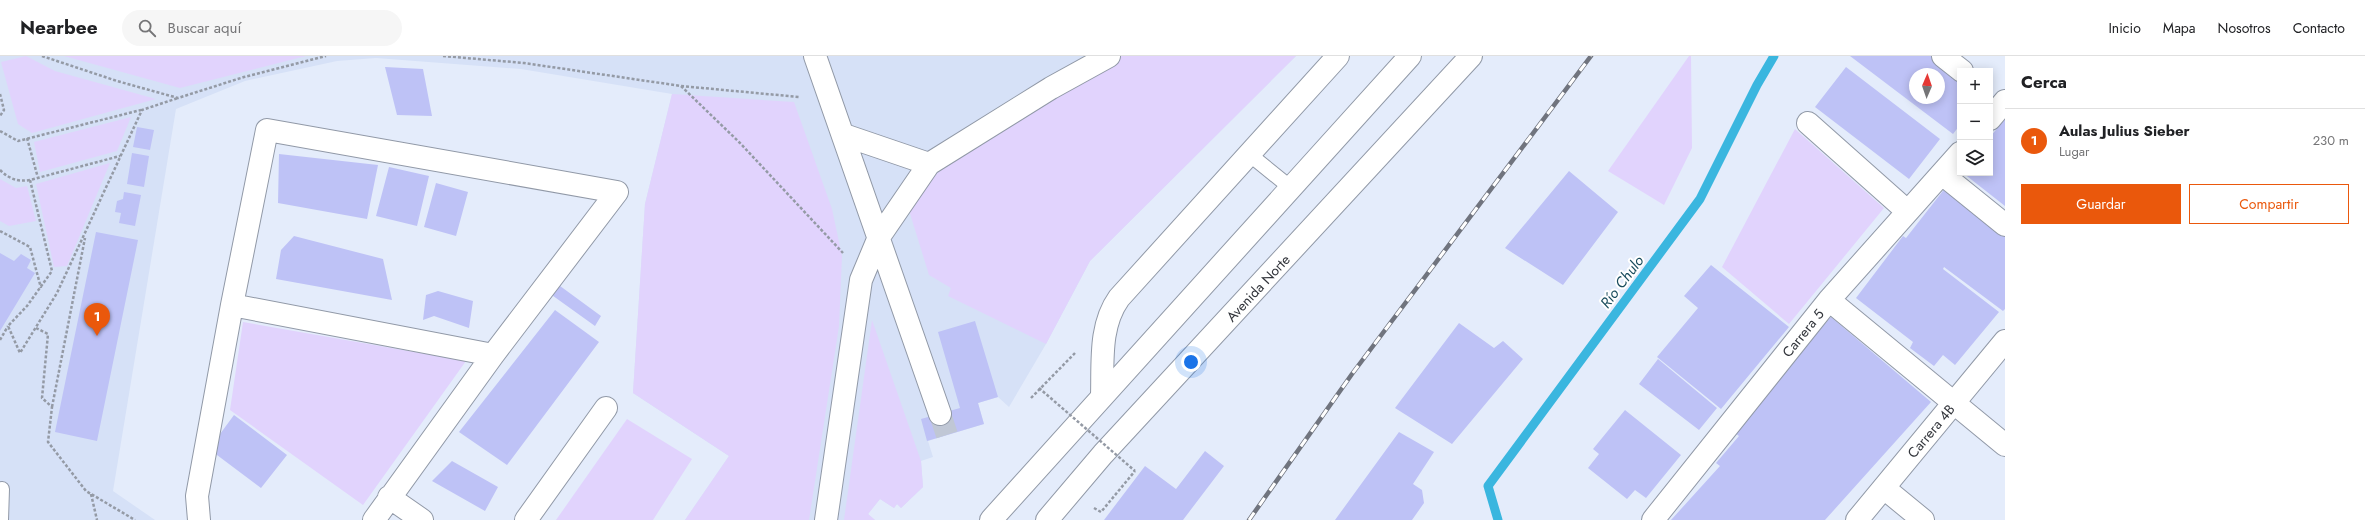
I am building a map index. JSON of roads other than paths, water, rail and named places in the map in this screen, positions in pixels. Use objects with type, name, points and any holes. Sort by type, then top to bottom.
[{"type":"street","points":[[815,56],[844,135],[940,414]]},
{"type":"street","points":[[826,520],[861,280],[879,236],[929,164],[1051,88],[1109,56]]},
{"type":"street","points":[[1102,396],[1104,334],[1111,309],[1338,56]]},
{"type":"street","points":[[991,520],[1410,56]]},
{"type":"street","name":"Avenida Norte","points":[[1047,520],[1103,454],[1471,56]]},
{"type":"street","points":[[1943,56],[1958,68]]},
{"type":"street","points":[[1808,123],[1907,211]]},
{"type":"street","points":[[200,520],[196,496],[232,304],[267,130],[616,192],[493,355],[389,497],[374,520]]},
{"type":"street","points":[[844,135],[929,164]]},
{"type":"street","name":"Carrera 5","points":[[1653,520],[1830,300],[1907,211],[1957,156]]},
{"type":"street","points":[[1942,174],[2005,225]]},
{"type":"street","points":[[1830,300],[1955,402],[2005,445]]},
{"type":"street","points":[[232,304],[493,355]]},
{"type":"street","name":"Carrera 4B","points":[[1857,520],[2005,341]]},
{"type":"street","points":[[526,520],[606,408]]},
{"type":"street","points":[[1884,488],[1923,520]]},
{"type":"street","points":[[389,497],[422,520]]},
{"type":"lane","points":[[1249,154],[1291,188]]},
{"type":"lane","points":[[1,520],[2,489]]},
{"type":"waterway","name":"Río Chulo","points":[[1498,520],[1488,486],[1700,199],[1757,85],[1774,56]]},
{"type":"tunnel","points":[[940,414],[947,435]]},
{"type":"railway","points":[[1249,520],[1352,374],[1591,56]]},
{"type":"place","name":"Aulas Julius Sieber","points":[[97,336]]}]
